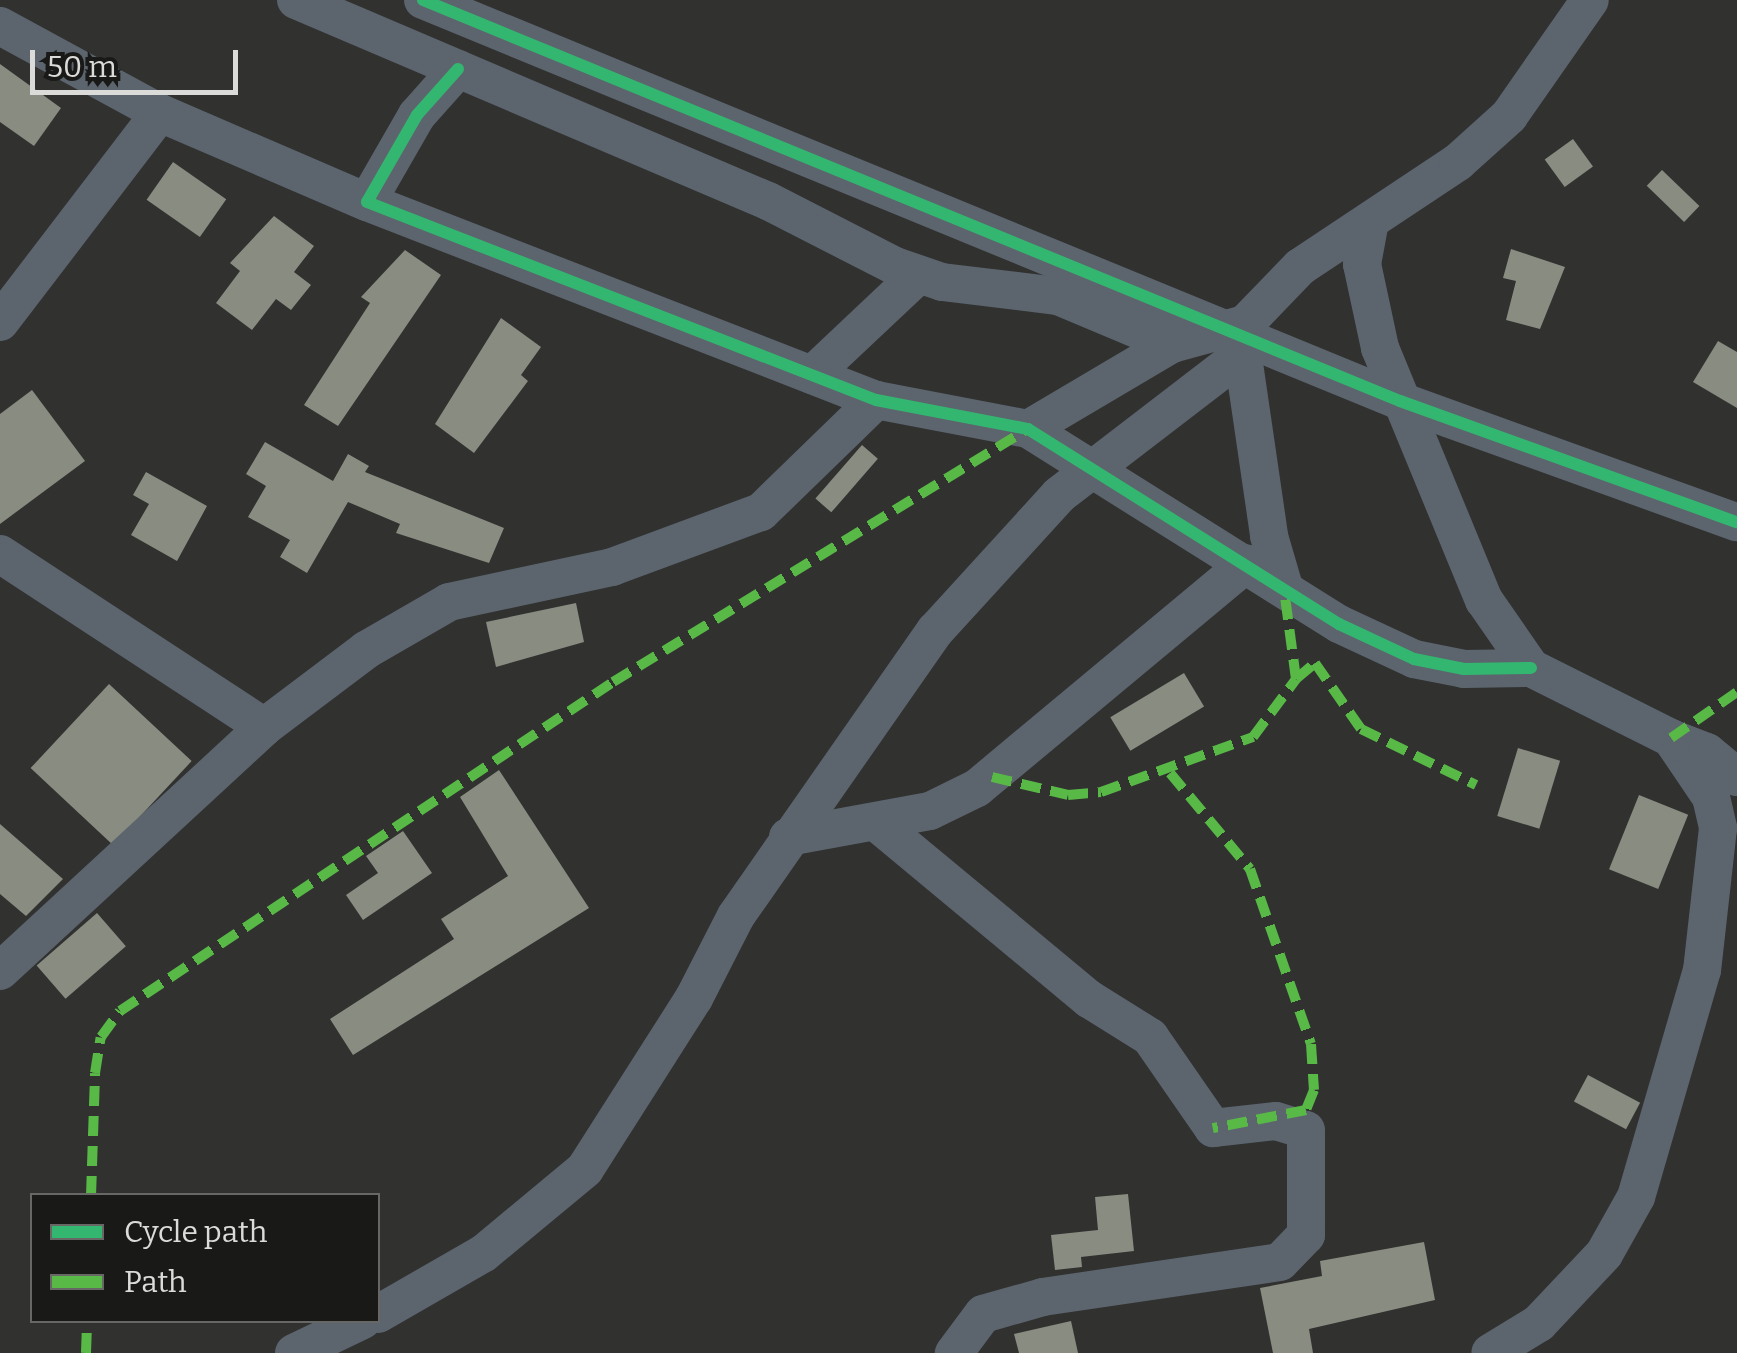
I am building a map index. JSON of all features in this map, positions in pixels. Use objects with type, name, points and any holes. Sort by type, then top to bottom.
[{"type":"street","points":[[296,0],[768,201],[918,275],[1058,296],[1172,344]]},
{"type":"street","points":[[380,1313],[484,1253],[586,1169],[788,837],[935,631],[1089,471],[1239,339],[1300,267],[1370,221],[1509,116],[1590,0]]},
{"type":"street","points":[[367,202],[446,64],[443,4],[1239,339],[1737,522]]},
{"type":"street","points":[[0,26],[160,112],[367,202],[876,400],[1028,429],[1089,471],[1284,584],[1339,624],[1414,659],[1464,669],[1531,668],[1707,752],[1737,776]]},
{"type":"street","points":[[0,322],[160,112]]},
{"type":"street","points":[[1370,221],[1366,292],[1400,401],[1484,600],[1531,668]]},
{"type":"street","points":[[812,374],[918,275]]},
{"type":"street","points":[[1028,429],[1172,344],[1239,339]]},
{"type":"street","points":[[1239,339],[1269,536],[1284,584]]},
{"type":"street","points":[[0,971],[264,727],[366,650],[450,602],[612,567],[761,512],[876,400]]},
{"type":"street","points":[[0,554],[264,727]]},
{"type":"street","points":[[788,837],[877,823],[953,802],[992,777],[1246,563]]},
{"type":"street","points":[[1490,1353],[1518,1342],[1604,1254],[1636,1197],[1675,1079],[1702,970],[1718,828],[1712,797],[1671,738]]},
{"type":"street","points":[[877,823],[1089,999],[1150,1036],[1213,1128],[1276,1121],[1306,1130],[1306,1235],[1280,1262],[1043,1297],[983,1314],[954,1353]]},
{"type":"street","points":[[294,1353],[358,1323]]},
{"type":"building","points":[[0,64],[61,108],[34,146],[0,122]]},
{"type":"building","points":[[1573,139],[1593,167],[1565,187],[1545,160]]},
{"type":"building","points":[[173,162],[226,199],[200,237],[147,200]]},
{"type":"building","points":[[1662,170],[1699,206],[1684,222],[1647,186]]},
{"type":"building","points":[[274,216],[314,246],[294,272],[311,285],[291,310],[276,299],[252,330],[216,303],[240,271],[230,263]]},
{"type":"building","points":[[1511,249],[1565,267],[1540,329],[1506,320],[1516,281],[1503,278]]},
{"type":"building","points":[[405,250],[441,275],[338,426],[304,405],[370,303],[361,297]]},
{"type":"building","points":[[501,318],[541,347],[521,375],[528,381],[474,453],[435,424]]},
{"type":"building","points":[[1718,341],[1737,352],[1737,408],[1693,382]]},
{"type":"building","points":[[32,390],[85,461],[0,524],[0,414]]},
{"type":"building","points":[[265,442],[333,481],[348,454],[369,466],[365,472],[504,528],[489,563],[396,533],[400,524],[348,502],[307,573],[280,557],[290,540],[248,517],[266,486],[246,474]]},
{"type":"building","points":[[862,445],[878,459],[831,512],[815,499]]},
{"type":"building","points":[[146,472],[207,506],[177,561],[131,535],[149,504],[133,495]]},
{"type":"building","points":[[576,603],[584,642],[496,667],[486,622]]},
{"type":"building","points":[[1184,673],[1204,706],[1130,751],[1110,717]]},
{"type":"building","points":[[109,684],[192,761],[113,845],[31,768]]},
{"type":"building","points":[[1518,748],[1560,761],[1539,829],[1497,816]]},
{"type":"building","points":[[499,770],[589,908],[353,1055],[330,1019],[454,939],[441,919],[508,876],[460,797]]},
{"type":"building","points":[[1639,795],[1688,815],[1658,889],[1609,869]]},
{"type":"building","points":[[0,824],[63,879],[26,916],[0,894]]},
{"type":"building","points":[[403,831],[432,873],[363,920],[346,895],[378,873],[366,856]]},
{"type":"building","points":[[97,913],[126,946],[65,999],[37,965]]},
{"type":"building","points":[[1588,1075],[1640,1103],[1626,1129],[1574,1101]]},
{"type":"building","points":[[1128,1194],[1134,1251],[1081,1257],[1082,1267],[1055,1270],[1051,1235],[1098,1230],[1095,1197]]},
{"type":"building","points":[[1424,1242],[1435,1300],[1309,1329],[1313,1353],[1273,1353],[1260,1288],[1322,1276],[1320,1261]]},
{"type":"building","points":[[1071,1321],[1078,1353],[1019,1353],[1014,1334]]},
{"type":"marked path","points":[[91,1193],[95,1073],[101,1037],[120,1011],[613,682],[1028,429]]},
{"type":"marked path","points":[[992,777],[1068,795],[1101,792],[1253,737],[1296,679],[1284,589]]},
{"type":"marked path","points":[[1296,679],[1315,663],[1361,729],[1476,785]]},
{"type":"marked path","points":[[1671,738],[1737,692]]},
{"type":"marked path","points":[[1170,773],[1250,869],[1311,1044],[1314,1090],[1306,1110],[1213,1128]]},
{"type":"marked path","points":[[86,1353],[87,1323]]},
{"type":"cycle path","points":[[423,0],[1400,401],[1737,522]]},
{"type":"cycle path","points":[[458,69],[417,115],[367,202],[876,400],[1028,429],[1339,624],[1414,659],[1464,669],[1531,668]]}]
